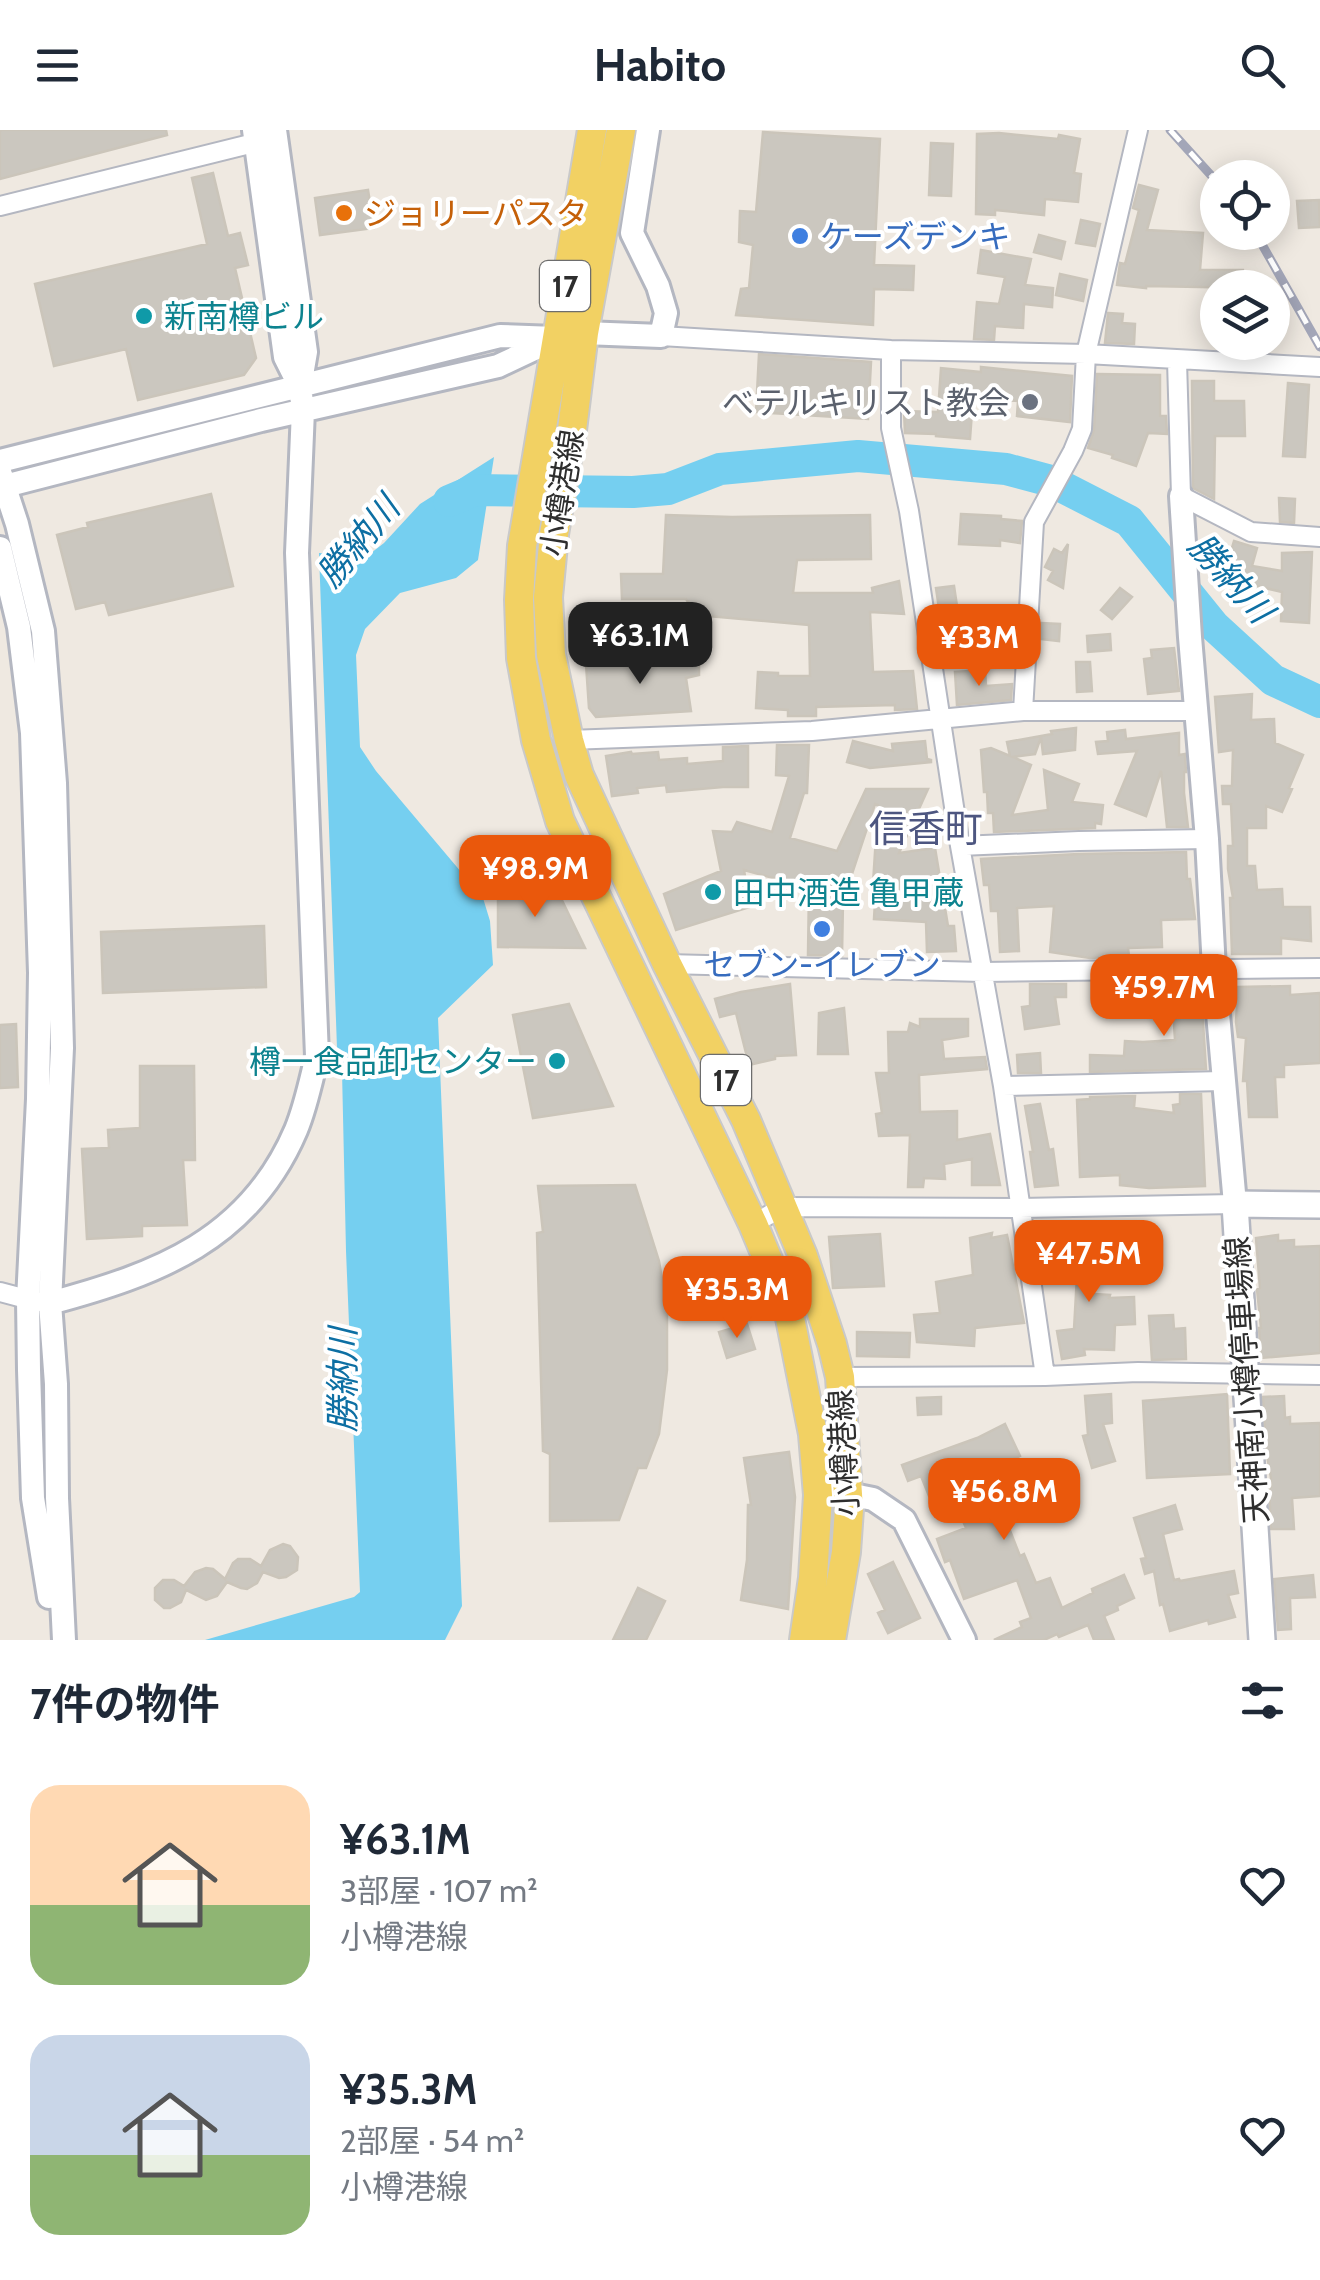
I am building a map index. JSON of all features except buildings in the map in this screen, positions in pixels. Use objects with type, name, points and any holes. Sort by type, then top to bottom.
[{"type":"main road","name":"小樽港線","points":[[592,130],[522,546],[521,658],[536,740],[560,822],[754,1224],[788,1308],[813,1434],[818,1495],[804,1640]]},
{"type":"main road","name":"小樽港線","points":[[621,130],[584,333],[554,534],[548,598],[551,654],[579,775],[746,1120],[803,1256],[832,1344],[840,1377],[848,1494],[846,1552],[831,1640]]},
{"type":"main road","name":"天神南小樽停車場線","points":[[1262,1640],[1235,1204],[1320,1205]]},
{"type":"street","points":[[648,130],[632,232],[658,286],[666,313],[661,336]]},
{"type":"street","points":[[1022,711],[1034,522],[1082,429],[1086,354],[1138,130]]},
{"type":"street","points":[[0,206],[265,135],[306,352],[301,399],[298,554],[317,1056],[296,1130],[266,1186],[236,1219],[183,1256],[130,1280],[39,1302],[0,1292]]},
{"type":"street","points":[[39,1302],[62,1048],[55,783],[43,632],[17,524],[2,481],[301,399],[500,336],[556,338],[584,333],[1320,367]]},
{"type":"street","points":[[891,350],[891,428],[910,511],[960,846],[1003,1086],[1045,1376]]},
{"type":"street","points":[[754,1224],[783,1207],[1235,1204],[1190,638],[1176,361]]},
{"type":"street","points":[[0,461],[301,399]]},
{"type":"street","points":[[1181,496],[1250,532],[1320,537]]},
{"type":"street","points":[[0,548],[19,628],[32,733],[40,991],[39,1302],[56,1384],[61,1640]]},
{"type":"street","points":[[569,740],[812,731],[1022,711],[1196,711]]},
{"type":"street","points":[[960,846],[1207,839]]},
{"type":"street","points":[[668,964],[983,972],[1320,968]]},
{"type":"street","points":[[1003,1086],[1223,1081]]},
{"type":"street","points":[[840,1377],[1138,1372],[1320,1375]]},
{"type":"street","points":[[818,1495],[848,1494],[873,1499],[904,1520],[964,1640]]},
{"type":"water","points":[[494,457],[478,560],[456,578],[400,593],[365,629],[356,655],[360,747],[483,898],[490,921],[493,965],[438,1018],[462,1606],[445,1640],[205,1640],[354,1597],[360,1592],[319,553],[371,553],[420,504]]},
{"type":"waterway","name":"勝納川","points":[[449,501],[475,490],[668,489],[720,469],[858,456],[1006,469],[1051,481],[1129,521],[1214,626],[1273,680],[1320,702]]},
{"type":"railway","points":[[1170,130],[1200,163]]},
{"type":"railway","points":[[1265,250],[1320,347]]},
{"type":"place","name":"ジョリーパスタ","points":[[344,213]]},
{"type":"place","name":"ケーズデンキ","points":[[800,236]]},
{"type":"place","name":"新南樽ビル","points":[[144,316]]},
{"type":"place","name":"べテルキリスト教会","points":[[1030,402]]},
{"type":"place","name":"田中酒造 亀甲蔵","points":[[713,892]]},
{"type":"place","name":"セブン-イレブン","points":[[822,929]]},
{"type":"place","name":"樽一食品卸センター","points":[[557,1061]]},
{"type":"district","name":"信香町","points":[[926,828]]}]
